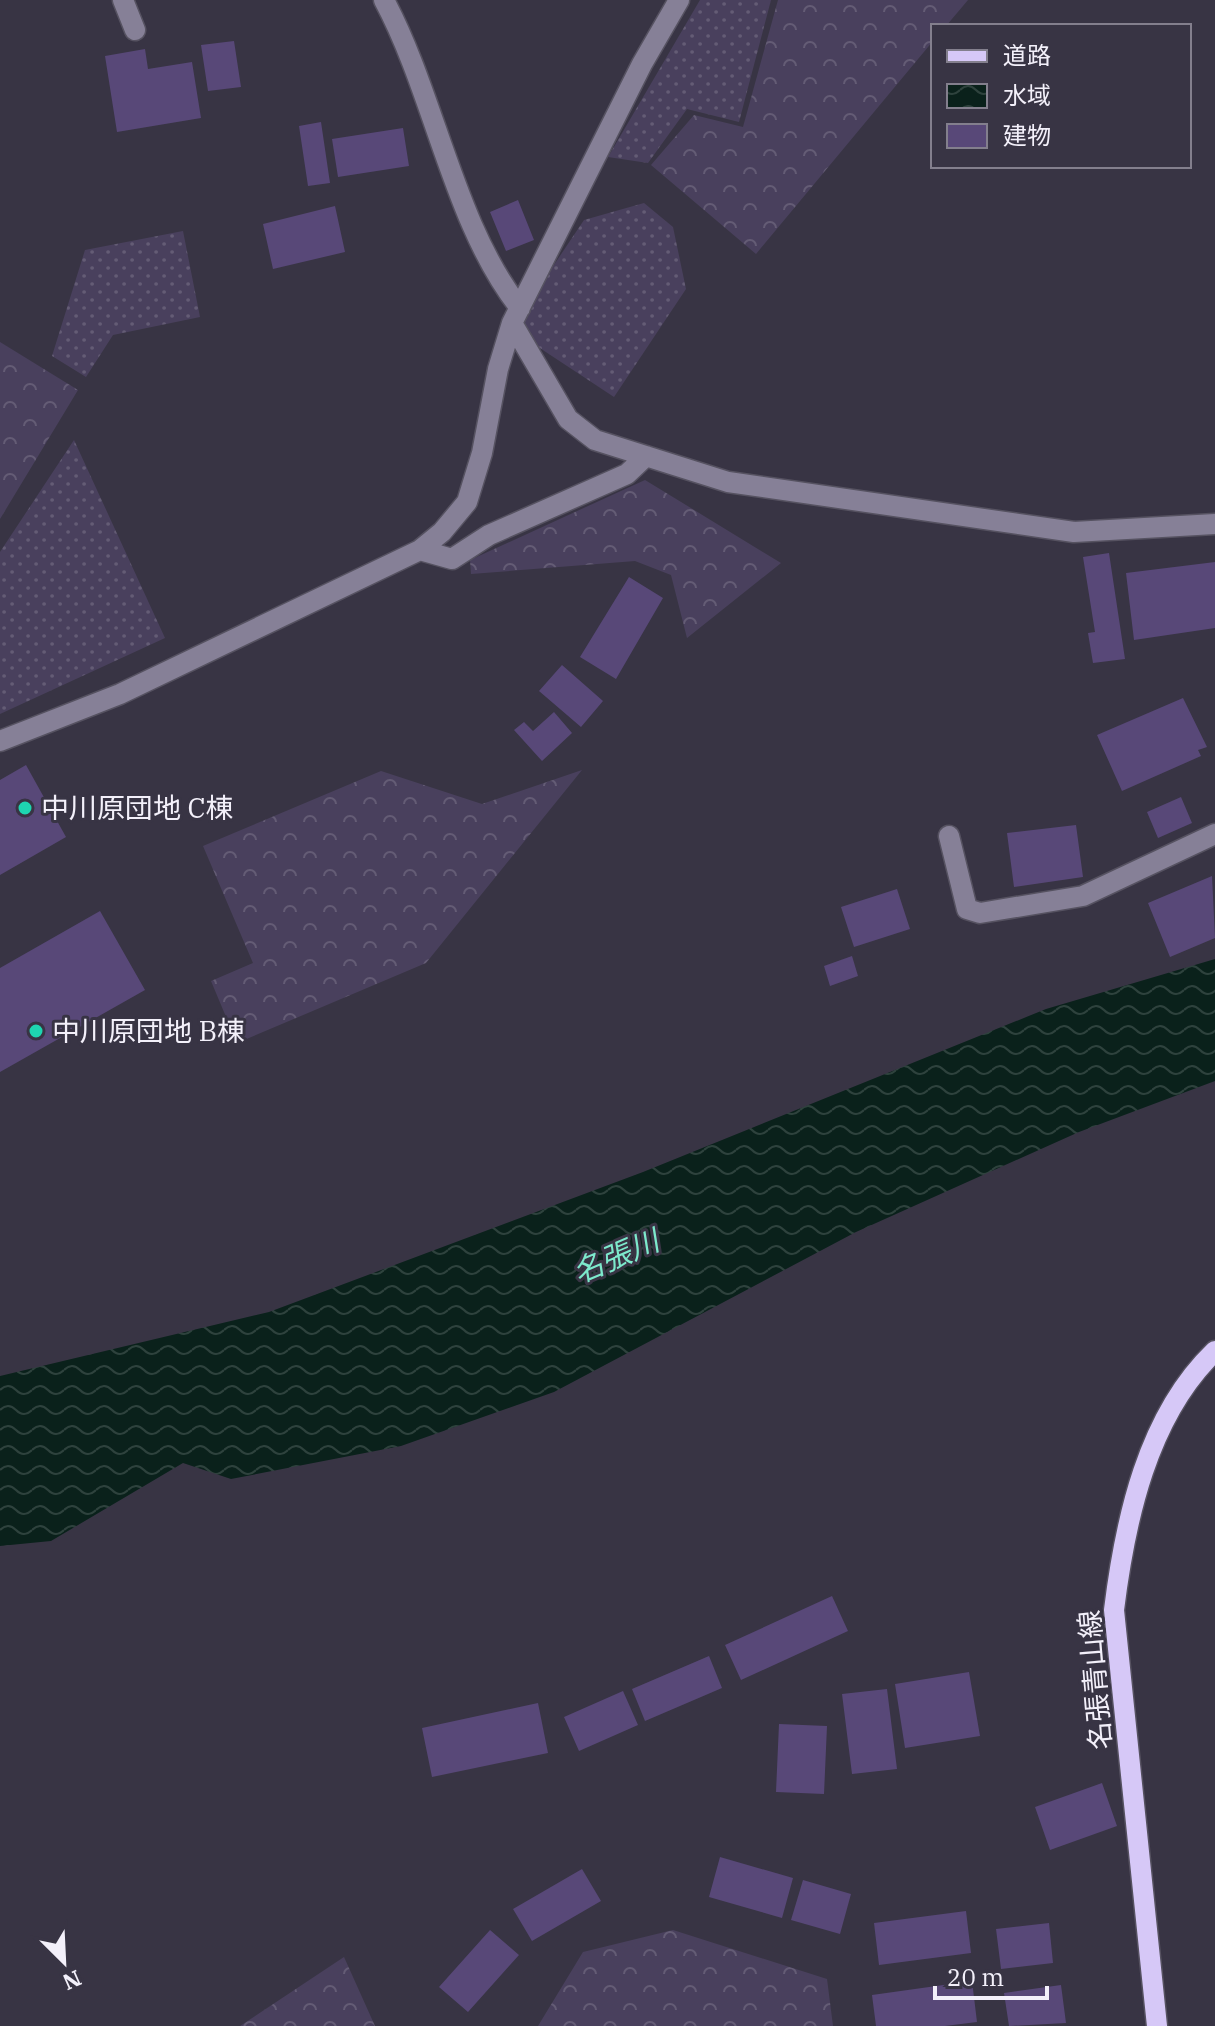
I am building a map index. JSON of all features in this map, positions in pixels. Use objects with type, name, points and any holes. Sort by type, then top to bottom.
[{"type":"main road","name":"名張青山線","points":[[1157,2026],[1114,1610],[1121,1557],[1139,1481],[1181,1395],[1215,1351]]},
{"type":"street","points":[[123,0],[135,30]]},
{"type":"street","points":[[384,0],[414,64],[447,159],[516,316],[568,419],[595,440],[728,482],[1074,532],[1215,524]]},
{"type":"street","points":[[0,741],[120,694],[420,550],[442,532],[467,502],[482,453],[494,384],[516,316],[642,64],[679,0]]},
{"type":"street","points":[[420,550],[452,559],[489,535],[627,474],[646,456]]},
{"type":"street","points":[[949,836],[967,909],[980,913],[1083,896],[1215,834]]},
{"type":"green space","points":[[700,0],[771,0],[739,122],[687,109],[648,163],[608,157]]},
{"type":"green space","points":[[778,0],[968,0],[948,24],[931,24],[931,43],[756,254],[651,165],[694,115],[743,127]]},
{"type":"green space","points":[[644,203],[673,227],[686,289],[614,397],[511,329],[584,220]]},
{"type":"green space","points":[[183,231],[200,317],[113,335],[86,377],[52,356],[85,250]]},
{"type":"green space","points":[[0,342],[78,390],[0,519]]},
{"type":"green space","points":[[74,440],[165,638],[0,714],[0,552]]},
{"type":"green space","points":[[645,480],[781,563],[687,638],[671,575],[635,561],[471,574],[470,560]]},
{"type":"green space","points":[[582,770],[426,963],[237,1043],[211,981],[253,963],[203,846],[381,771],[482,804]]},
{"type":"green space","points":[[673,1930],[827,1979],[833,2026],[538,2026],[583,1952]]},
{"type":"green space","points":[[344,1957],[375,2026],[240,2026]]},
{"type":"water","name":"名張川","points":[[1215,959],[1215,1081],[1079,1132],[856,1232],[554,1392],[401,1446],[231,1479],[183,1463],[51,1541],[0,1546],[0,1376],[269,1312],[643,1172],[1046,1009]]},
{"type":"building","points":[[234,41],[241,87],[208,91],[201,45]]},
{"type":"building","points":[[145,49],[148,69],[192,62],[201,118],[117,132],[105,56]]},
{"type":"building","points":[[321,122],[330,183],[308,186],[299,126]]},
{"type":"building","points":[[403,128],[409,166],[338,177],[332,139]]},
{"type":"building","points":[[518,200],[534,240],[506,251],[490,212]]},
{"type":"building","points":[[335,206],[345,252],[273,269],[263,224]]},
{"type":"building","points":[[1109,553],[1125,659],[1093,663],[1088,633],[1095,632],[1083,557]]},
{"type":"building","points":[[1215,562],[1215,628],[1134,640],[1126,573]]},
{"type":"building","points":[[629,577],[663,598],[616,679],[580,657]]},
{"type":"building","points":[[562,665],[603,701],[581,727],[539,691]]},
{"type":"building","points":[[1183,698],[1207,747],[1198,750],[1201,756],[1122,791],[1097,735]]},
{"type":"building","points":[[554,712],[572,733],[542,761],[514,730],[524,722],[533,731]]},
{"type":"building","name":"中川原団地 C棟","points":[[26,765],[66,837],[0,875],[0,780]]},
{"type":"building","points":[[1181,797],[1192,823],[1158,838],[1147,812]]},
{"type":"building","points":[[1076,825],[1083,877],[1014,887],[1007,833]]},
{"type":"building","points":[[1212,876],[1215,938],[1170,957],[1148,903]]},
{"type":"building","points":[[897,889],[910,929],[854,947],[841,907]]},
{"type":"building","name":"中川原団地 B棟","points":[[100,911],[145,990],[0,1072],[0,968]]},
{"type":"building","points":[[852,956],[858,976],[830,986],[824,966]]},
{"type":"building","points":[[832,1596],[848,1631],[741,1680],[725,1645]]},
{"type":"building","points":[[709,1656],[722,1688],[645,1721],[632,1689]]},
{"type":"building","points":[[969,1672],[980,1736],[905,1748],[895,1684]]},
{"type":"building","points":[[887,1689],[897,1769],[852,1774],[842,1694]]},
{"type":"building","points":[[623,1691],[638,1725],[579,1751],[564,1717]]},
{"type":"building","points":[[538,1703],[548,1753],[432,1777],[422,1728]]},
{"type":"building","points":[[779,1724],[827,1726],[824,1794],[776,1792]]},
{"type":"building","points":[[1102,1783],[1117,1826],[1050,1850],[1035,1807]]},
{"type":"building","points":[[720,1857],[793,1878],[782,1918],[709,1897]]},
{"type":"building","points":[[582,1869],[601,1901],[532,1941],[513,1909]]},
{"type":"building","points":[[803,1880],[851,1894],[840,1934],[791,1920]]},
{"type":"building","points":[[966,1911],[971,1953],[879,1965],[874,1923]]},
{"type":"building","points":[[1049,1923],[1053,1963],[1001,1969],[996,1929]]},
{"type":"building","points":[[490,1930],[519,1955],[468,2012],[439,1987]]},
{"type":"building","points":[[972,1981],[977,2022],[945,2026],[876,2026],[872,1995]]},
{"type":"building","points":[[1061,1985],[1066,2023],[1009,2026],[1004,1993]]},
{"type":"place","name":"中川原団地 C棟","points":[[25,808]]},
{"type":"place","name":"中川原団地 B棟","points":[[36,1031]]}]
